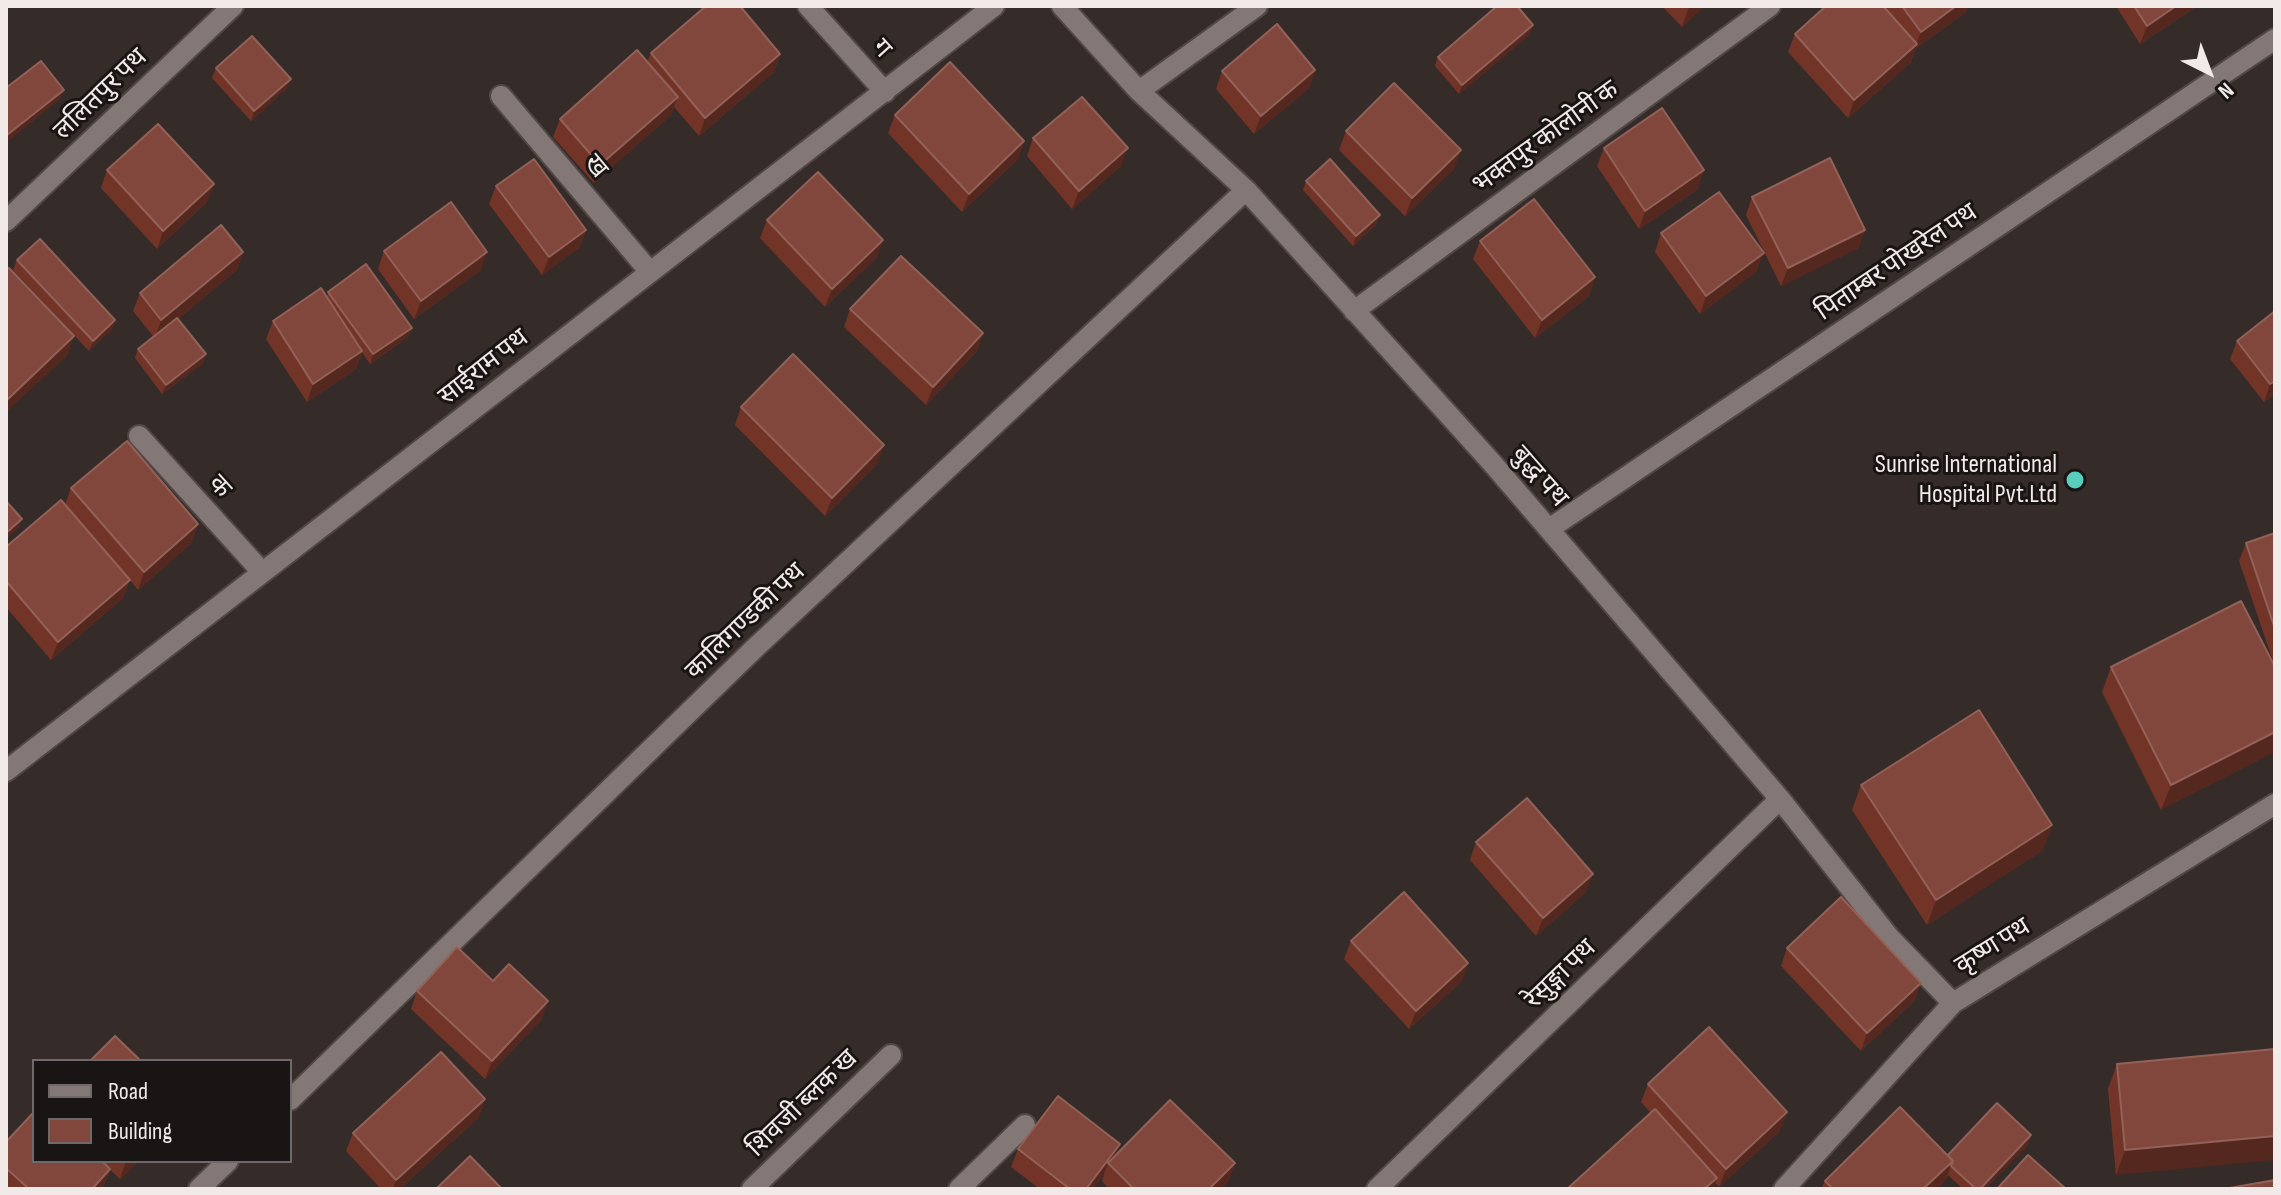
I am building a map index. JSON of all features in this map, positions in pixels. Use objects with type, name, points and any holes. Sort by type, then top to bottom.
[{"type":"street","name":"ललितपुर पथ","points":[[6,221],[233,6]]},
{"type":"street","name":"ग","points":[[808,6],[885,92]]},
{"type":"street","name":"साईराम पथ","points":[[6,771],[994,6]]},
{"type":"street","name":"बुद्ध पथ","points":[[1062,6],[1139,91],[1246,190],[1493,464],[1780,799],[1889,937],[1953,1003]]},
{"type":"street","points":[[1139,91],[1257,6]]},
{"type":"street","name":"भक्तपुर कोलोनी क","points":[[1354,311],[1770,6]]},
{"type":"street","name":"पिताम्बर पोखरेल पथ","points":[[1549,529],[2275,39]]},
{"type":"street","name":"ख","points":[[501,96],[650,272]]},
{"type":"street","name":"कालिगण्डकी पथ","points":[[292,1098],[755,648],[1246,190]]},
{"type":"street","name":"क","points":[[139,436],[262,572]]},
{"type":"street","name":"रेसुङ्गा पथ","points":[[1377,1189],[1780,799]]},
{"type":"street","name":"कृष्ण पथ","points":[[1784,1189],[1953,1003],[2275,804]]},
{"type":"street","name":"शिवजी ब्लक ख","points":[[752,1189],[891,1055]]},
{"type":"street","points":[[959,1189],[1025,1125]]},
{"type":"street","points":[[199,1189],[226,1163]]},
{"type":"building","points":[[706,6],[740,6],[780,54],[705,118],[651,53]]},
{"type":"building","points":[[1497,6],[1517,6],[1533,25],[1462,85],[1438,57]]},
{"type":"building","points":[[1826,6],[1883,6],[1917,44],[1854,100],[1795,34]]},
{"type":"building","points":[[1902,6],[1956,6],[1921,32]]},
{"type":"building","points":[[2134,6],[2176,6],[2147,26]]},
{"type":"building","points":[[1277,24],[1315,70],[1261,116],[1222,71]]},
{"type":"building","points":[[252,36],[291,79],[254,111],[216,68]]},
{"type":"building","points":[[637,50],[678,97],[600,165],[560,119]]},
{"type":"building","points":[[41,61],[64,90],[7,135],[6,88]]},
{"type":"building","points":[[950,62],[1024,141],[969,194],[895,115]]},
{"type":"building","points":[[1394,83],[1461,150],[1412,198],[1346,131]]},
{"type":"building","points":[[1082,97],[1128,148],[1079,191],[1033,138]]},
{"type":"building","points":[[1662,108],[1704,170],[1645,211],[1604,148]]},
{"type":"building","points":[[158,124],[214,184],[163,231],[107,170]]},
{"type":"building","points":[[1830,158],[1865,230],[1788,268],[1752,197]]},
{"type":"building","points":[[534,159],[586,230],[549,257],[496,186]]},
{"type":"building","points":[[1330,159],[1380,215],[1356,236],[1306,181]]},
{"type":"building","points":[[818,172],[883,240],[832,289],[767,220]]},
{"type":"building","points":[[1719,192],[1764,253],[1706,296],[1661,233]]},
{"type":"building","points":[[1534,199],[1595,277],[1542,320],[1480,241]]},
{"type":"building","points":[[451,202],[487,252],[421,301],[384,251]]},
{"type":"building","points":[[221,225],[243,252],[161,320],[140,293]]},
{"type":"building","points":[[40,239],[115,320],[93,341],[17,260]]},
{"type":"building","points":[[901,256],[983,333],[933,387],[850,309]]},
{"type":"building","points":[[366,264],[412,328],[373,354],[328,292]]},
{"type":"building","points":[[9,268],[74,336],[6,401],[6,271]]},
{"type":"building","points":[[321,288],[362,351],[313,384],[273,321]]},
{"type":"building","points":[[2275,311],[2275,381],[2270,384],[2237,341]]},
{"type":"building","points":[[177,318],[206,354],[166,385],[138,349]]},
{"type":"building","points":[[793,354],[884,445],[832,498],[741,407]]},
{"type":"building","points":[[127,441],[198,524],[144,572],[71,488]]},
{"type":"building","points":[[61,500],[130,580],[58,642],[6,581],[6,547]]},
{"type":"building","points":[[6,501],[22,519],[6,533]]},
{"type":"building","points":[[2275,533],[2275,629],[2246,543]]},
{"type":"building","points":[[2241,601],[2275,667],[2275,732],[2171,785],[2111,667]]},
{"type":"building","points":[[1979,710],[2052,825],[1936,900],[1861,785]]},
{"type":"building","points":[[1527,798],[1593,874],[1543,918],[1476,842]]},
{"type":"building","points":[[1404,892],[1468,963],[1416,1011],[1351,941]]},
{"type":"building","points":[[1841,897],[1921,983],[1867,1033],[1787,948]]},
{"type":"building","points":[[457,947],[493,981],[509,964],[548,1001],[492,1061],[417,991]]},
{"type":"building","points":[[1709,1027],[1787,1112],[1726,1169],[1648,1084]]},
{"type":"building","points":[[115,1036],[139,1059],[92,1059]]},
{"type":"building","points":[[2275,1049],[2275,1136],[2125,1150],[2117,1064]]},
{"type":"building","points":[[441,1052],[485,1099],[396,1180],[353,1133]]},
{"type":"building","points":[[1058,1096],[1120,1144],[1086,1189],[1070,1189],[1018,1149]]},
{"type":"building","points":[[1170,1100],[1235,1163],[1209,1189],[1134,1189],[1108,1163]]},
{"type":"building","points":[[1997,1103],[2031,1135],[1980,1189],[1976,1189],[1951,1166],[1953,1161],[1948,1155]]},
{"type":"building","points":[[1900,1107],[1953,1161],[1923,1189],[1833,1189],[1825,1181]]},
{"type":"building","points":[[1655,1109],[1717,1178],[1704,1189],[1567,1189]]},
{"type":"building","points":[[32,1114],[32,1163],[104,1163],[110,1169],[92,1189],[29,1189],[6,1168],[6,1142]]},
{"type":"building","points":[[2028,1155],[2066,1189],[1997,1189]]},
{"type":"building","points":[[470,1156],[502,1189],[436,1189]]},
{"type":"building","points":[[2275,1180],[2275,1189],[2224,1189]]},
{"type":"place","name":"Sunrise International Hospital Pvt.Ltd","points":[[2075,480]]}]
